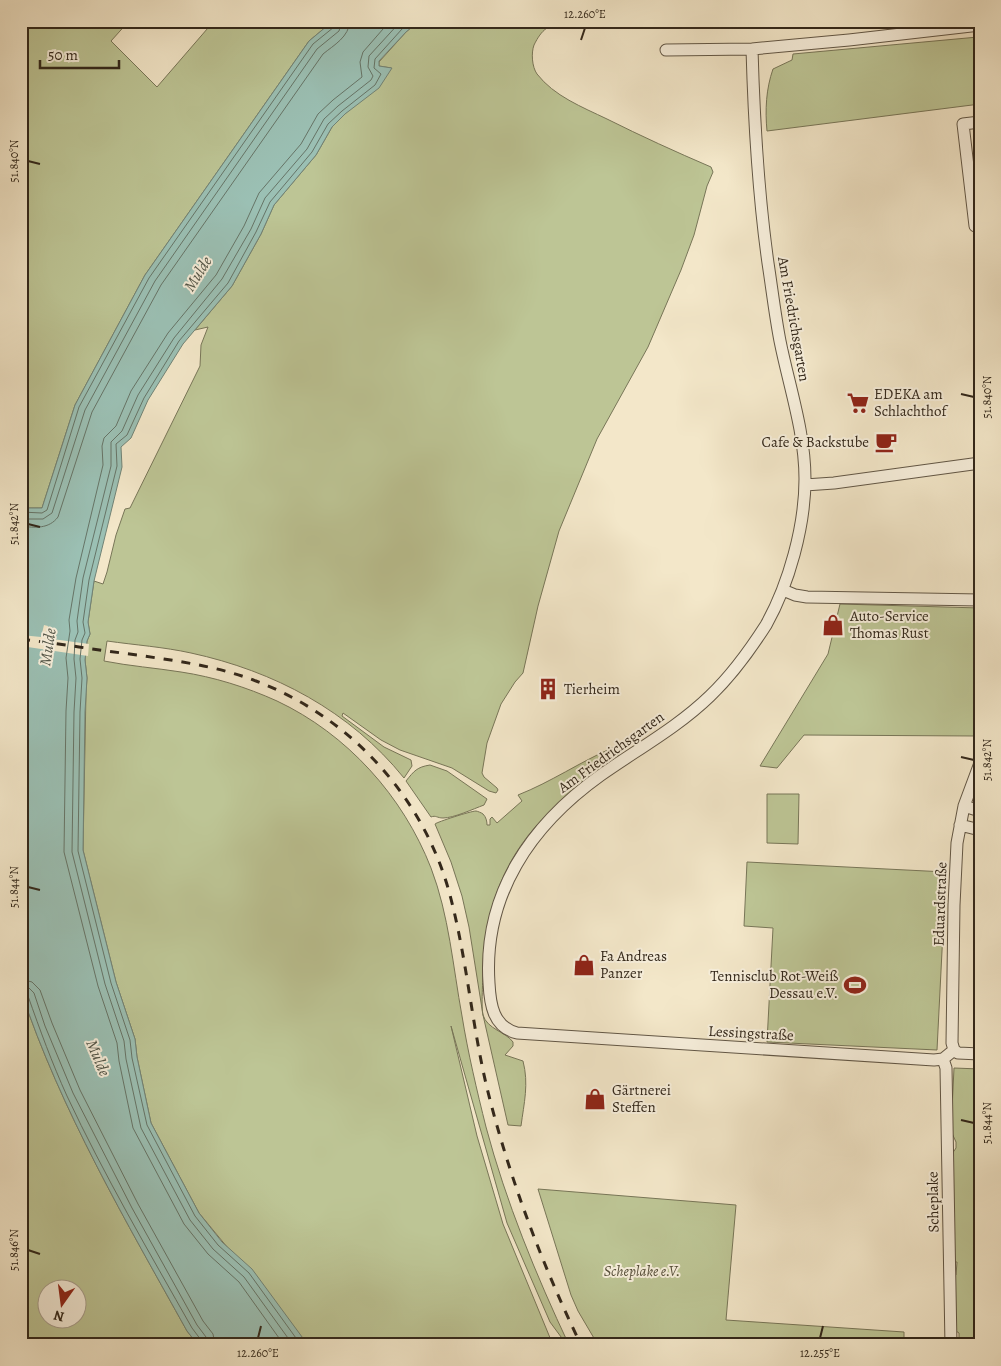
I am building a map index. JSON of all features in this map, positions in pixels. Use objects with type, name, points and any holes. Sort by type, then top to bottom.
[{"type":"street","points":[[666,50],[752,49],[980,25]]},
{"type":"street","name":"Am Friedrichsgarten","points":[[516,1033],[504,1028],[497,1020],[492,1004],[489,981],[489,955],[493,922],[503,890],[515,865],[543,826],[572,798],[600,776],[667,730],[709,697],[740,663],[758,637],[782,590],[798,535],[805,485],[802,442],[779,339],[766,248],[754,109],[752,49]]},
{"type":"street","points":[[975,226],[963,124],[980,122]]},
{"type":"street","points":[[805,485],[870,479],[980,463]]},
{"type":"street","points":[[782,590],[807,597],[980,600]]},
{"type":"street","name":"Eduardstraße","points":[[954,1050],[952,1043],[954,905],[957,844],[968,790],[980,763]]},
{"type":"street","points":[[964,806],[980,811]]},
{"type":"street","points":[[960,824],[980,830]]},
{"type":"street","name":"Lessingstraße","points":[[516,1033],[934,1060],[943,1059]]},
{"type":"street","points":[[943,1059],[954,1050],[963,1053],[980,1054]]},
{"type":"street","name":"Scheplake","points":[[943,1059],[946,1068],[951,1345]]},
{"type":"green space","points":[[21,21],[129,21],[111,41],[157,87],[214,21],[333,21],[309,41],[145,275],[75,405],[42,508],[24,508],[21,504]]},
{"type":"green space","points":[[419,21],[566,21],[546,28],[534,45],[532,56],[534,68],[544,82],[560,95],[578,105],[711,167],[713,172],[681,270],[648,347],[597,439],[559,531],[538,606],[523,673],[501,704],[487,743],[482,773],[498,790],[496,793],[489,791],[452,768],[400,750],[381,740],[343,713],[342,716],[384,747],[411,760],[412,766],[404,778],[383,754],[335,714],[281,683],[222,661],[181,651],[107,641],[104,661],[206,677],[254,691],[277,701],[327,731],[349,749],[370,770],[405,816],[431,868],[442,904],[470,1058],[494,1155],[523,1238],[569,1345],[567,1345],[550,1322],[507,1223],[451,1026],[477,1136],[503,1224],[553,1345],[308,1345],[199,1213],[151,1123],[135,1039],[116,982],[83,850],[87,678],[85,660],[87,641],[90,634],[88,622],[94,581],[103,584],[125,509],[130,508],[200,366],[201,345],[208,327],[195,330],[232,286],[261,234],[274,205],[316,155],[332,127],[391,68],[379,66],[379,62],[406,32]]},
{"type":"green space","points":[[980,38],[980,104],[767,131],[767,100],[773,69],[792,60],[793,54]]},
{"type":"green space","points":[[840,604],[980,608],[980,726],[975,736],[804,735],[777,768],[760,766],[828,654]]},
{"type":"green space","points":[[612,748],[620,748],[619,757],[566,798],[535,828],[521,845],[500,883],[493,904],[484,947],[483,1015],[469,927],[462,896],[451,862],[435,824],[476,811],[484,815],[487,825],[490,825],[492,817],[497,823],[522,801],[518,795],[588,759]]},
{"type":"green space","points":[[430,765],[447,771],[487,799],[484,805],[452,817],[431,817],[406,781],[416,770]]},
{"type":"green space","points":[[767,794],[799,794],[798,844],[767,843]]},
{"type":"green space","name":"Tennisclub Rot-Weiß Dessau e.V.","points":[[747,862],[946,872],[937,1050],[767,1042],[773,928],[744,926]]},
{"type":"green space","points":[[21,991],[55,1079],[96,1165],[187,1331],[198,1345],[21,1345]]},
{"type":"green space","points":[[483,1015],[488,1024],[513,1042],[513,1046],[505,1055],[523,1061],[526,1086],[521,1126],[508,1125]]},
{"type":"green space","points":[[954,1068],[980,1069],[980,1345],[955,1345],[954,1340],[959,1339],[959,1333],[956,1331],[954,1276],[956,1275],[957,1262],[953,1262],[952,1154],[956,1148],[956,1142],[951,1131]]},
{"type":"green space","name":"Scheplake e.V.","points":[[538,1189],[736,1205],[726,1320],[904,1332],[904,1345],[598,1345],[571,1295]]},
{"type":"water","name":"Mulde","points":[[333,21],[419,21],[379,61],[379,66],[392,68],[379,88],[345,114],[332,127],[316,155],[274,205],[261,234],[232,286],[183,344],[148,400],[131,438],[121,447],[122,467],[94,581],[88,622],[90,634],[87,641],[85,660],[87,678],[83,850],[116,982],[135,1039],[151,1123],[199,1213],[222,1242],[252,1269],[308,1345],[198,1345],[187,1331],[96,1165],[55,1079],[21,991],[21,504],[25,508],[42,508],[75,405],[145,275],[309,41]]},
{"type":"pier","points":[[44,625],[48,626],[45,638],[89,644],[88,656],[21,646],[21,635],[41,637]]},
{"type":"railway","points":[[21,639],[182,662],[227,671],[256,681],[291,697],[323,716],[353,739],[380,766],[403,796],[423,828],[439,862],[457,922],[477,1041],[487,1088],[505,1154],[539,1251],[581,1345]]},
{"type":"place","name":"EDEKA am Schlachthof","points":[[858,403]]},
{"type":"place","name":"Cafe & Backstube","points":[[886,442]]},
{"type":"place","name":"Auto-Service Thomas Rust","points":[[833,625]]},
{"type":"place","name":"Tierheim","points":[[548,689]]},
{"type":"place","name":"Fa Andreas Panzer","points":[[584,965]]},
{"type":"place","name":"Tennisclub Rot-Weiß Dessau e.V.","points":[[855,985]]},
{"type":"place","name":"Gärtnerei Steffen","points":[[595,1099]]}]
